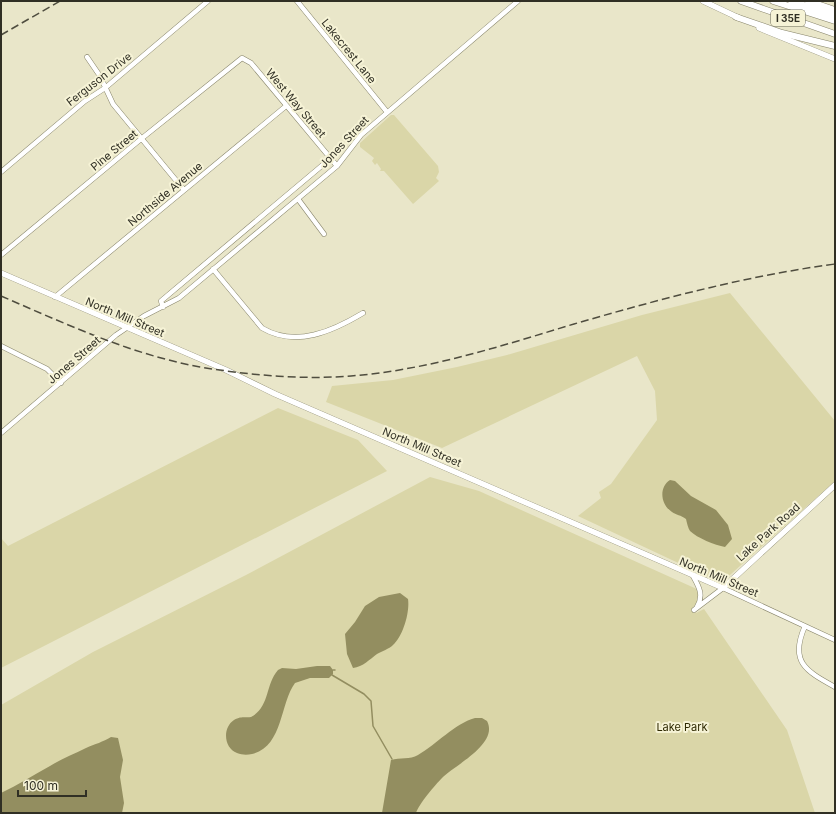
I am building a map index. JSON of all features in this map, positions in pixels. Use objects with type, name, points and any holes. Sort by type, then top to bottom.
[{"type":"highway","name":"I 35E","points":[[741,1],[835,34]]},
{"type":"highway","points":[[773,1],[835,21]]},
{"type":"highway","points":[[791,1],[835,15]]},
{"type":"highway","name":"I 35E","points":[[808,1],[835,10]]},
{"type":"highway","points":[[815,1],[821,6]]},
{"type":"highway","points":[[736,17],[782,33],[835,46]]},
{"type":"main road","points":[[703,1],[736,17],[835,59]]},
{"type":"main road","name":"North Mill Street","points":[[1,273],[692,576],[723,588]]},
{"type":"main road","name":"Lake Park Road","points":[[723,588],[835,485]]},
{"type":"street","name":"Ferguson Drive","points":[[1,172],[85,101],[105,88],[208,1]]},
{"type":"street","name":"Lakecrest Lane","points":[[297,1],[387,112]]},
{"type":"street","name":"Jones Street","points":[[1,433],[127,328],[144,316],[176,300],[337,166],[361,135],[518,1]]},
{"type":"street","points":[[87,57],[100,76],[115,108],[184,190]]},
{"type":"street","name":"West Way Street","points":[[239,59],[247,59],[251,63],[337,166]]},
{"type":"street","name":"Pine Street","points":[[1,255],[239,59]]},
{"type":"street","name":"Northside Avenue","points":[[55,297],[286,106]]},
{"type":"street","name":"Jones Street","points":[[163,307],[161,301],[331,158]]},
{"type":"street","points":[[298,198],[324,234]]},
{"type":"street","points":[[213,269],[262,328],[270,333],[293,338],[317,334],[333,329],[363,313]]},
{"type":"street","points":[[1,346],[47,369],[61,383]]},
{"type":"street","name":"Lake Park Road","points":[[692,576],[701,592],[700,600],[695,610],[723,588]]},
{"type":"street","name":"North Mill Street","points":[[723,588],[835,640]]},
{"type":"street","points":[[805,626],[798,649],[802,663],[811,673],[835,686]]},
{"type":"green space","points":[[391,115],[394,115],[438,166],[439,172],[436,178],[439,181],[413,204],[384,171],[380,171],[381,169],[377,163],[375,165],[372,161],[374,158],[360,147],[360,143]]},
{"type":"green space","points":[[730,293],[835,421],[835,481],[721,583],[578,516],[601,498],[599,492],[611,484],[657,420],[655,391],[637,356],[442,448],[326,402],[332,386],[393,380],[457,367],[507,355],[642,315]]},
{"type":"green space","points":[[278,408],[358,440],[387,471],[1,668],[1,538],[8,546]]},
{"type":"green space","name":"Lake Park","points":[[430,477],[479,491],[699,590],[697,603],[692,608],[696,613],[704,609],[787,730],[815,813],[1,813],[1,705],[93,652],[246,575]]},
{"type":"shaded area","points":[[670,480],[675,481],[691,496],[716,510],[728,525],[732,539],[725,547],[706,541],[693,534],[689,530],[686,519],[668,509],[662,496],[666,483]]},
{"type":"shaded area","points":[[400,593],[408,599],[408,610],[403,630],[397,641],[363,664],[353,668],[347,654],[345,634],[365,606],[379,597]]},
{"type":"shaded area","points":[[330,666],[333,670],[333,674],[329,678],[310,678],[295,683],[286,702],[280,723],[270,743],[262,750],[246,755],[237,753],[229,747],[226,733],[230,724],[236,719],[251,717],[257,713],[264,702],[271,682],[278,670],[282,668],[296,669]]},
{"type":"shaded area","points":[[475,718],[482,718],[487,721],[489,730],[487,738],[474,753],[439,781],[431,790],[416,813],[382,813],[391,760],[415,757],[453,729]]},
{"type":"shaded area","points":[[111,737],[118,738],[123,760],[120,777],[124,803],[122,813],[1,813],[1,793],[59,761]]},
{"type":"waterway","points":[[332,675],[364,694],[371,701],[373,726],[392,759]]},
{"type":"railway","points":[[1,35],[60,1]]},
{"type":"railway","points":[[1,296],[99,337],[123,346],[174,361],[200,367],[256,374],[294,377],[332,377],[380,373],[436,363],[492,349],[574,324],[703,289],[769,275],[835,264]]}]
